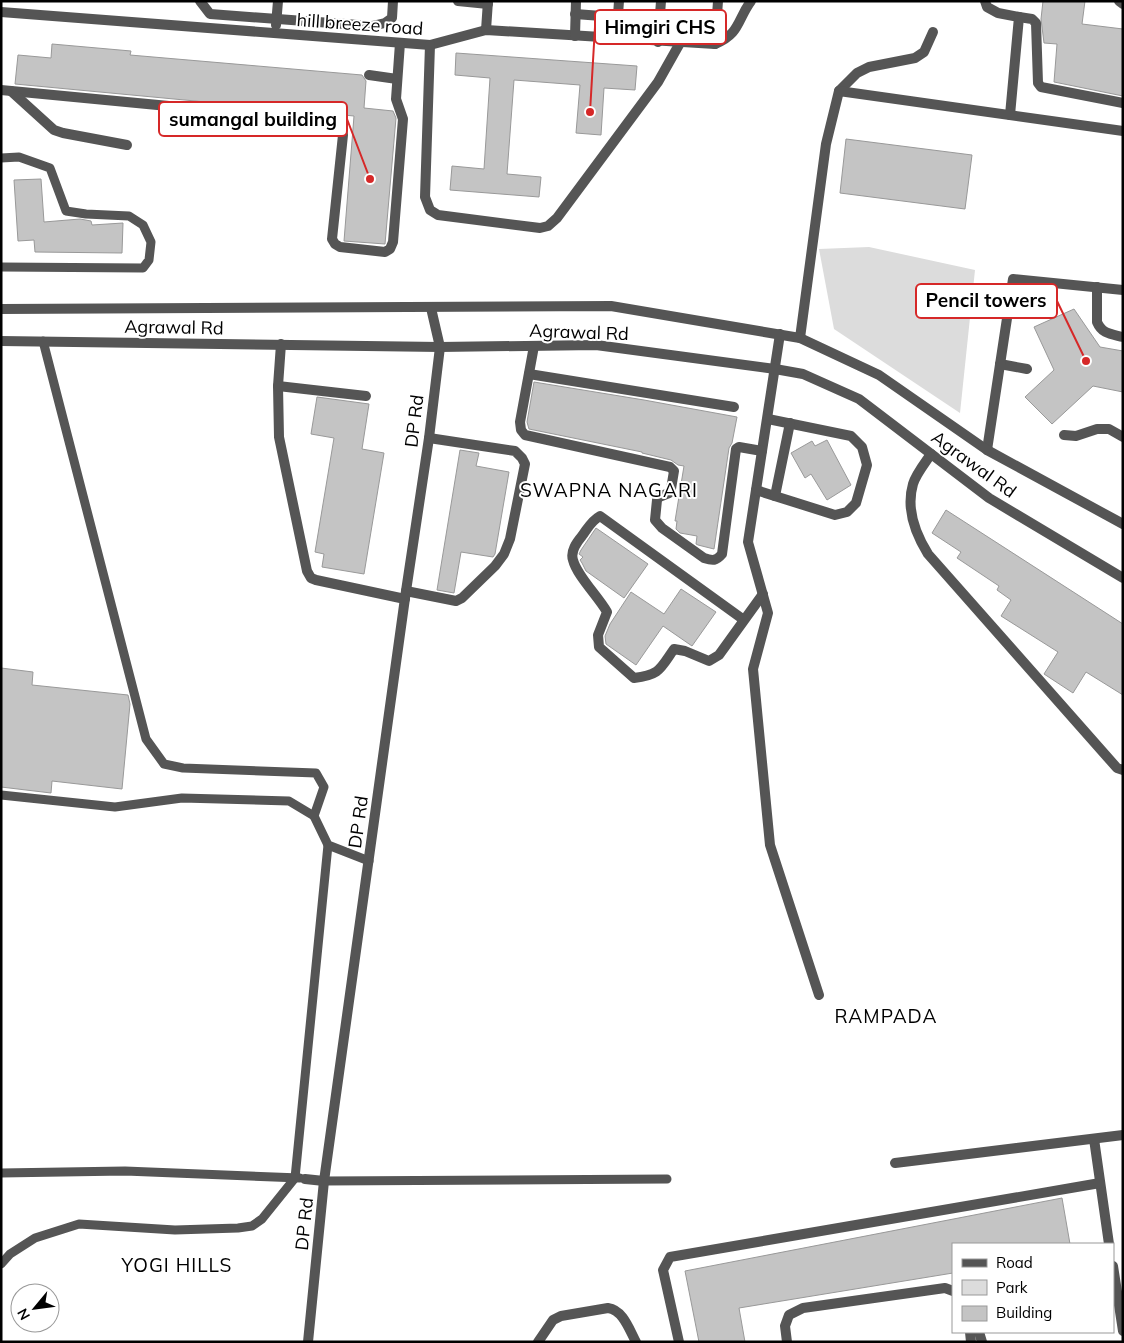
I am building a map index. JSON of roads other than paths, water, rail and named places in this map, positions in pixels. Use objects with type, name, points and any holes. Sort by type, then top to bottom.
[{"type":"street","points":[[200,1],[210,14],[372,26],[385,23],[392,18],[393,1]]},
{"type":"street","points":[[276,33],[278,1]]},
{"type":"street","points":[[458,1],[488,3],[486,30]]},
{"type":"street","points":[[574,36],[576,1]]},
{"type":"street","points":[[575,14],[615,17],[618,15],[619,1]]},
{"type":"street","points":[[658,42],[661,1]]},
{"type":"street","points":[[714,44],[718,1]]},
{"type":"street","points":[[714,44],[727,39],[751,1]]},
{"type":"street","points":[[985,1],[987,7],[998,13],[1032,19],[1036,23],[1038,83],[1041,87],[1123,103]]},
{"type":"street","points":[[1119,1],[1123,4]]},
{"type":"street","name":"hill breeze road","points":[[1,12],[430,46],[486,30],[714,44]]},
{"type":"street","points":[[1010,114],[1019,17]]},
{"type":"street","points":[[644,20],[717,25]]},
{"type":"street","points":[[800,338],[826,144],[839,91],[857,73],[869,67],[915,58],[920,55],[924,52],[934,32]]},
{"type":"street","points":[[6,90],[336,122],[342,127],[343,135],[332,239],[340,247],[385,252],[390,249],[393,242],[403,119],[396,99],[400,43]]},
{"type":"street","points":[[430,46],[424,197],[430,210],[438,215],[540,228],[548,226],[557,218],[658,82],[680,43]]},
{"type":"street","points":[[369,75],[397,79]]},
{"type":"street","points":[[6,90],[54,130],[127,145]]},
{"type":"street","points":[[839,91],[1123,130]]},
{"type":"street","points":[[987,450],[1013,279],[1123,290]]},
{"type":"street","points":[[1097,287],[1097,322],[1104,332],[1123,337]]},
{"type":"street","name":"Agrawal Rd","points":[[1,309],[611,306],[780,334],[800,338],[879,375],[987,450],[1123,524]]},
{"type":"street","name":"DP Rd","points":[[308,1342],[324,1181],[405,595],[429,438],[440,347],[431,308]]},
{"type":"street","points":[[780,334],[748,542],[768,613],[753,669],[770,845],[819,996]]},
{"type":"street","name":"Agrawal Rd","points":[[1,341],[440,347],[596,345],[803,374],[859,399],[989,498],[1123,578]]},
{"type":"street","points":[[280,344],[278,386],[279,437],[307,572],[311,578],[405,595],[456,601],[462,598],[495,566],[504,554],[510,539],[525,464],[522,458],[515,451],[429,438]]},
{"type":"street","points":[[534,346],[520,422],[521,430],[525,435],[670,467],[674,471],[672,489],[669,493],[659,496],[655,520],[662,528],[704,558],[712,561],[722,554],[736,448],[762,451]]},
{"type":"street","points":[[1000,364],[1027,369]]},
{"type":"street","points":[[529,374],[734,407]]},
{"type":"street","points":[[278,386],[366,396]]},
{"type":"street","points":[[756,490],[835,515],[847,512],[856,503],[867,465],[862,448],[851,436],[768,418]]},
{"type":"street","points":[[775,496],[790,423]]},
{"type":"street","points":[[1064,435],[1076,436],[1097,429],[1109,429],[1123,437]]},
{"type":"street","points":[[931,454],[913,483],[910,512],[918,537],[928,554],[1117,768],[1123,770]]},
{"type":"street","points":[[744,620],[600,516],[593,520],[574,546],[572,559],[589,587],[601,600],[606,612],[598,635],[599,647],[634,678],[657,673],[674,649],[709,661],[719,655],[763,594]]},
{"type":"street","points":[[894,1163],[1123,1135]]},
{"type":"street","points":[[1094,1139],[1109,1243]]},
{"type":"street","points":[[300,1179],[324,1181]]},
{"type":"street","points":[[678,1342],[663,1270],[670,1257],[1100,1183]]},
{"type":"street","points":[[1114,1272],[1123,1331]]},
{"type":"street","points":[[787,1342],[785,1326],[790,1315],[803,1308],[945,1288],[952,1291]]},
{"type":"street","points":[[538,1342],[552,1320],[561,1316],[608,1308],[616,1309],[622,1316],[636,1342]]},
{"type":"lane","points":[[1,158],[20,157],[50,168],[66,211],[129,216],[143,225],[151,242],[149,260],[143,268],[1,266]]},
{"type":"lane","points":[[44,341],[146,739],[164,764],[182,768],[316,772],[324,787],[314,816]]},
{"type":"lane","points":[[1,796],[115,807],[182,798],[289,801],[314,816],[328,845],[300,1179],[262,1220],[252,1226],[175,1230],[79,1224],[35,1238],[10,1254],[1,1264]]},
{"type":"lane","points":[[328,845],[368,862]]},
{"type":"lane","points":[[1,1174],[125,1172],[300,1179]]},
{"type":"lane","points":[[324,1181],[667,1179]]},
{"type":"place","name":"Himgiri CHS","points":[[590,112]]},
{"type":"place","name":"sumangal building","points":[[370,179]]},
{"type":"place","name":"Pencil towers","points":[[1086,361]]},
{"type":"district","name":"SWAPNA NAGARI","points":[[609,490]]},
{"type":"district","name":"RAMPADA","points":[[886,1016]]},
{"type":"district","name":"YOGI HILLS","points":[[177,1265]]}]
